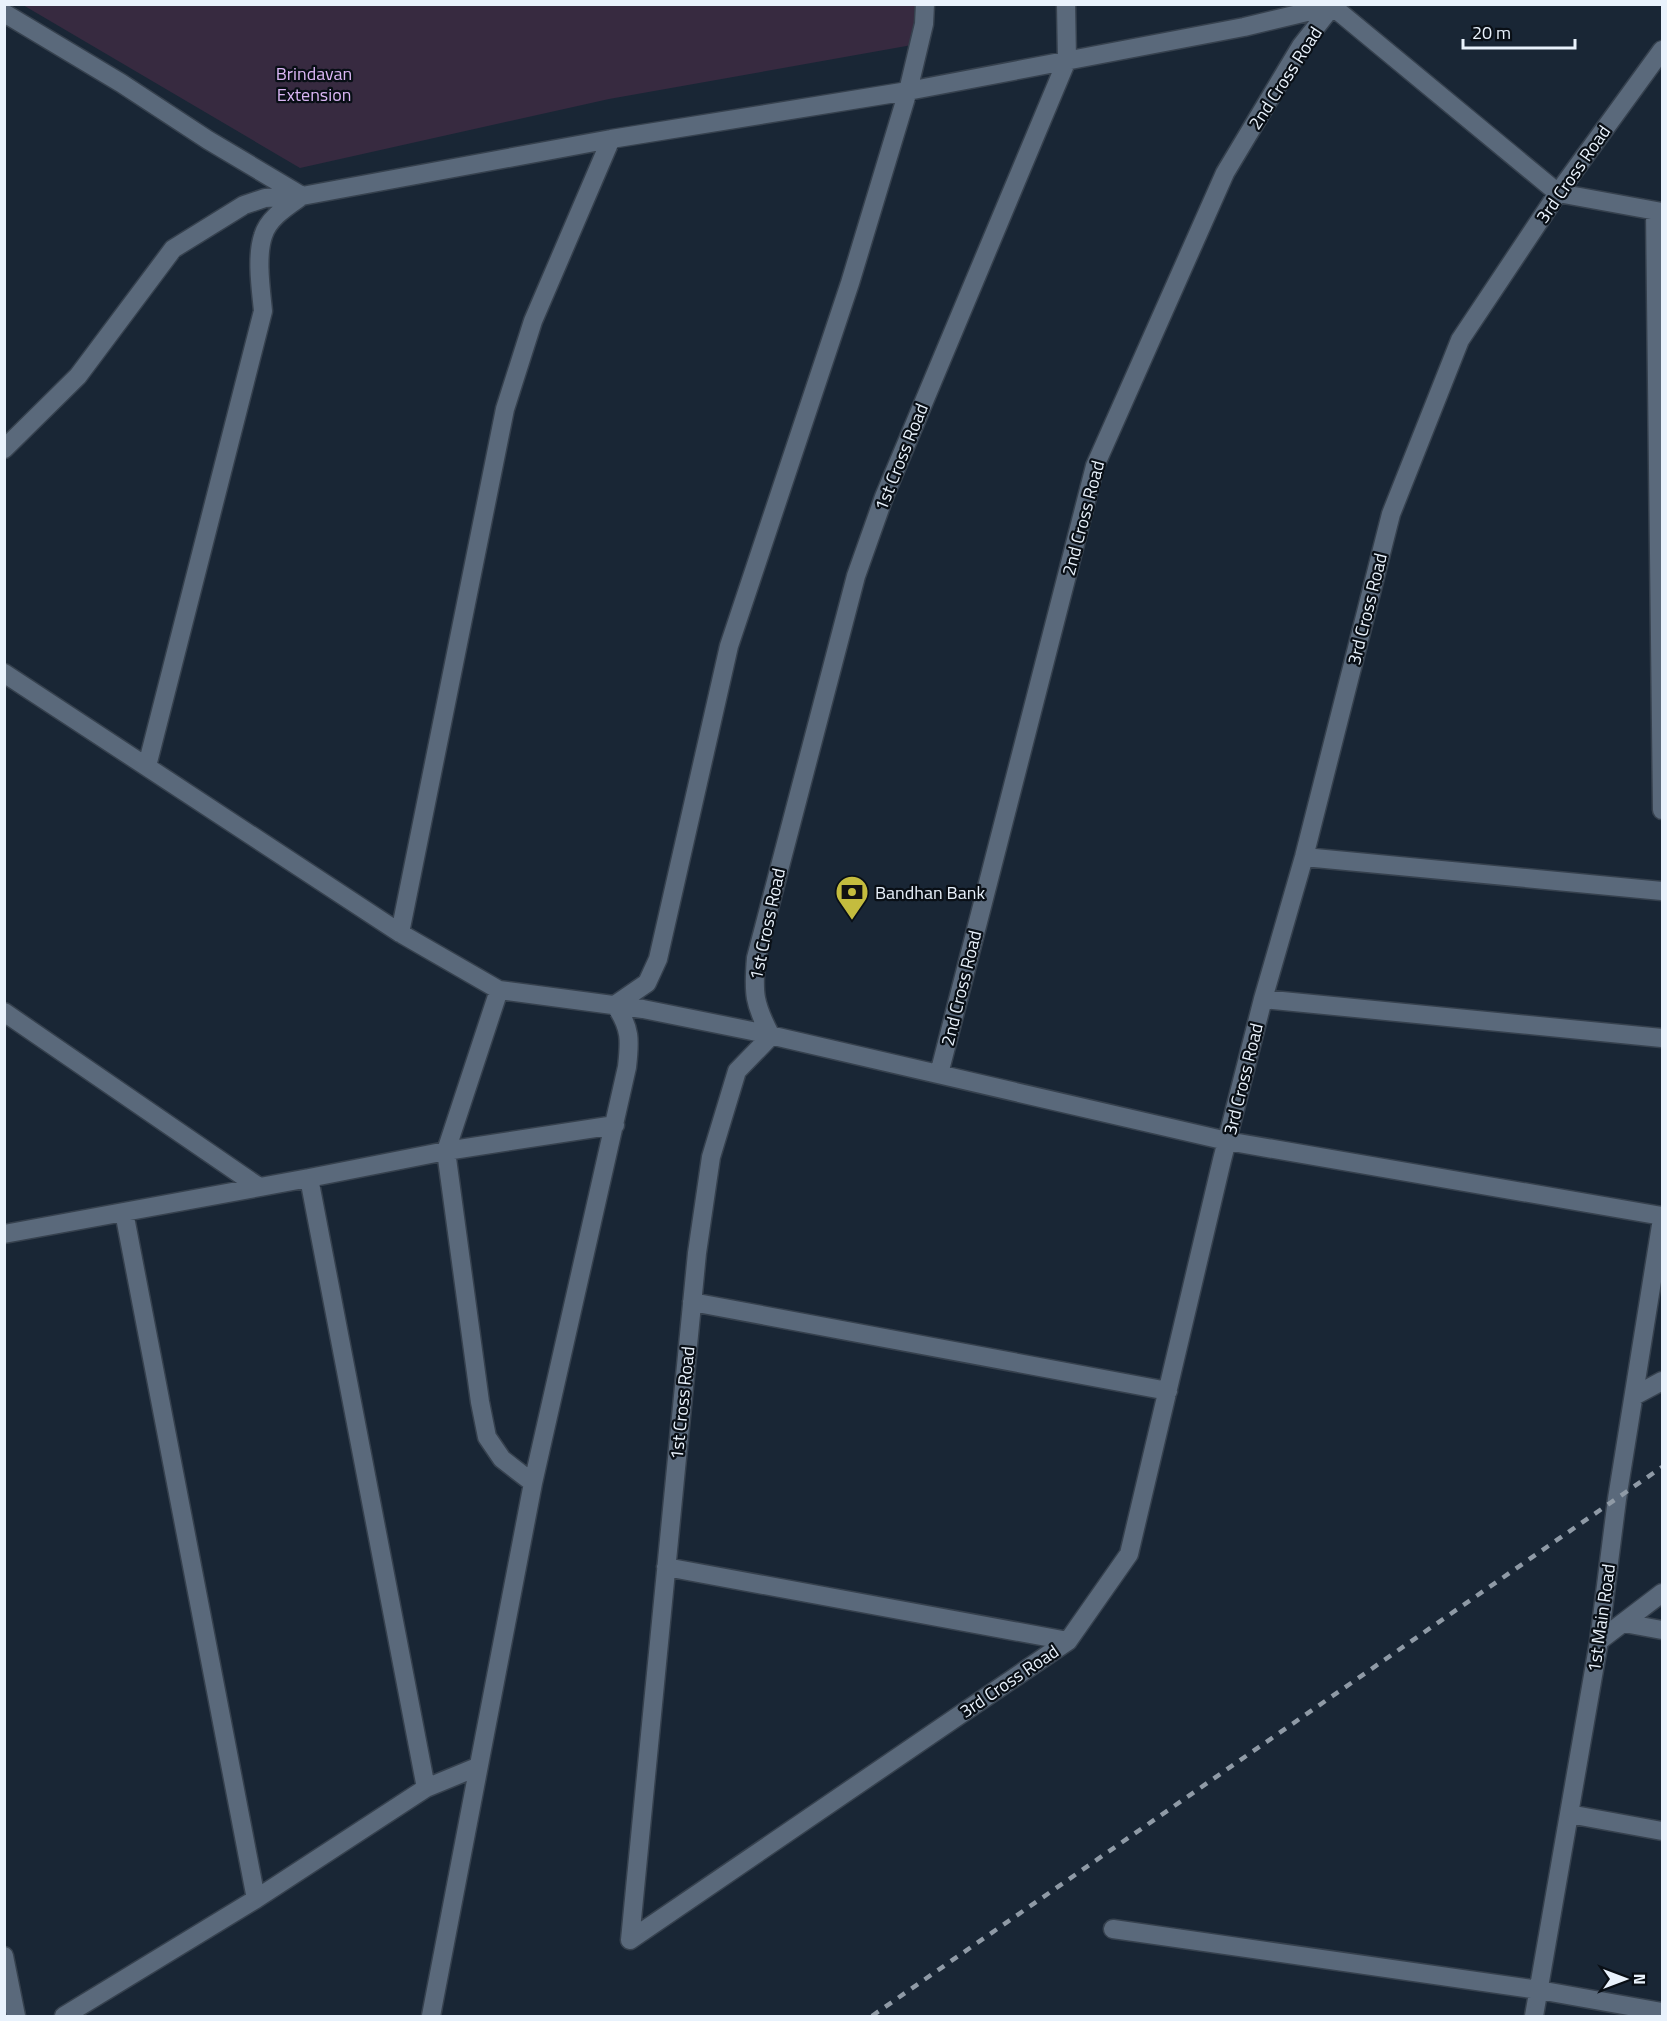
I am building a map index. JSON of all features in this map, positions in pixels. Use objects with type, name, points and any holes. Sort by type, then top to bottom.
[{"type":"street","points":[[615,1005],[647,983],[658,959],[729,646],[850,283],[908,91],[924,24],[925,4]]},
{"type":"street","name":"1st Cross Road","points":[[630,1940],[697,1253],[711,1157],[737,1071],[771,1036],[759,1013],[753,989],[756,958],[856,576],[884,497],[1067,60],[1066,4]]},
{"type":"street","points":[[4,449],[78,376],[173,249],[244,205],[265,198],[302,196],[611,139],[908,91],[1244,27],[1333,5],[1558,193],[1659,212],[1662,810]]},
{"type":"street","name":"2nd Cross Road","points":[[939,1074],[1095,466],[1225,173],[1301,46],[1333,5]]},
{"type":"street","points":[[4,13],[302,196]]},
{"type":"street","name":"3rd Cross Road","points":[[630,1940],[1068,1641],[1130,1554],[1227,1141],[1263,999],[1304,856],[1391,514],[1460,339],[1558,193],[1662,50]]},
{"type":"street","points":[[400,933],[505,409],[533,321],[611,139]]},
{"type":"street","points":[[147,766],[263,311],[259,272],[263,235],[278,214],[302,196]]},
{"type":"street","points":[[4,674],[400,933],[499,990],[643,1009],[752,1031],[1227,1141],[1662,1218]]},
{"type":"street","points":[[1304,856],[1662,891]]},
{"type":"street","points":[[499,990],[446,1150],[480,1402],[487,1437],[502,1459],[533,1483]]},
{"type":"street","points":[[1263,999],[1662,1038]]},
{"type":"street","points":[[431,2016],[533,1483],[627,1067],[630,1042],[626,1020],[615,1005]]},
{"type":"street","points":[[4,1012],[259,1187]]},
{"type":"street","points":[[4,1234],[309,1178],[446,1150],[615,1125]]},
{"type":"street","points":[[309,1178],[426,1788]]},
{"type":"street","points":[[124,1212],[256,1899]]},
{"type":"street","name":"1st Main Road","points":[[1534,2016],[1599,1641],[1617,1499],[1662,1218]]},
{"type":"street","points":[[692,1302],[1168,1391]]},
{"type":"street","points":[[1634,1396],[1662,1382]]},
{"type":"street","points":[[666,1567],[1068,1641]]},
{"type":"street","points":[[1599,1641],[1662,1593]]},
{"type":"street","points":[[1624,1623],[1662,1630]]},
{"type":"street","points":[[63,2016],[256,1899],[426,1788],[477,1767]]},
{"type":"street","points":[[1569,1814],[1662,1831]]},
{"type":"street","points":[[1113,1929],[1539,1990],[1662,2012]]},
{"type":"street","points":[[4,1956],[16,2016]]},
{"type":"green space","name":"Brindavan Extension","points":[[23,5],[918,5],[912,45],[609,99],[300,168]]},
{"type":"railway","points":[[872,2016],[1662,1467]]},
{"type":"place","name":"Bandhan Bank","points":[[852,921]]}]
